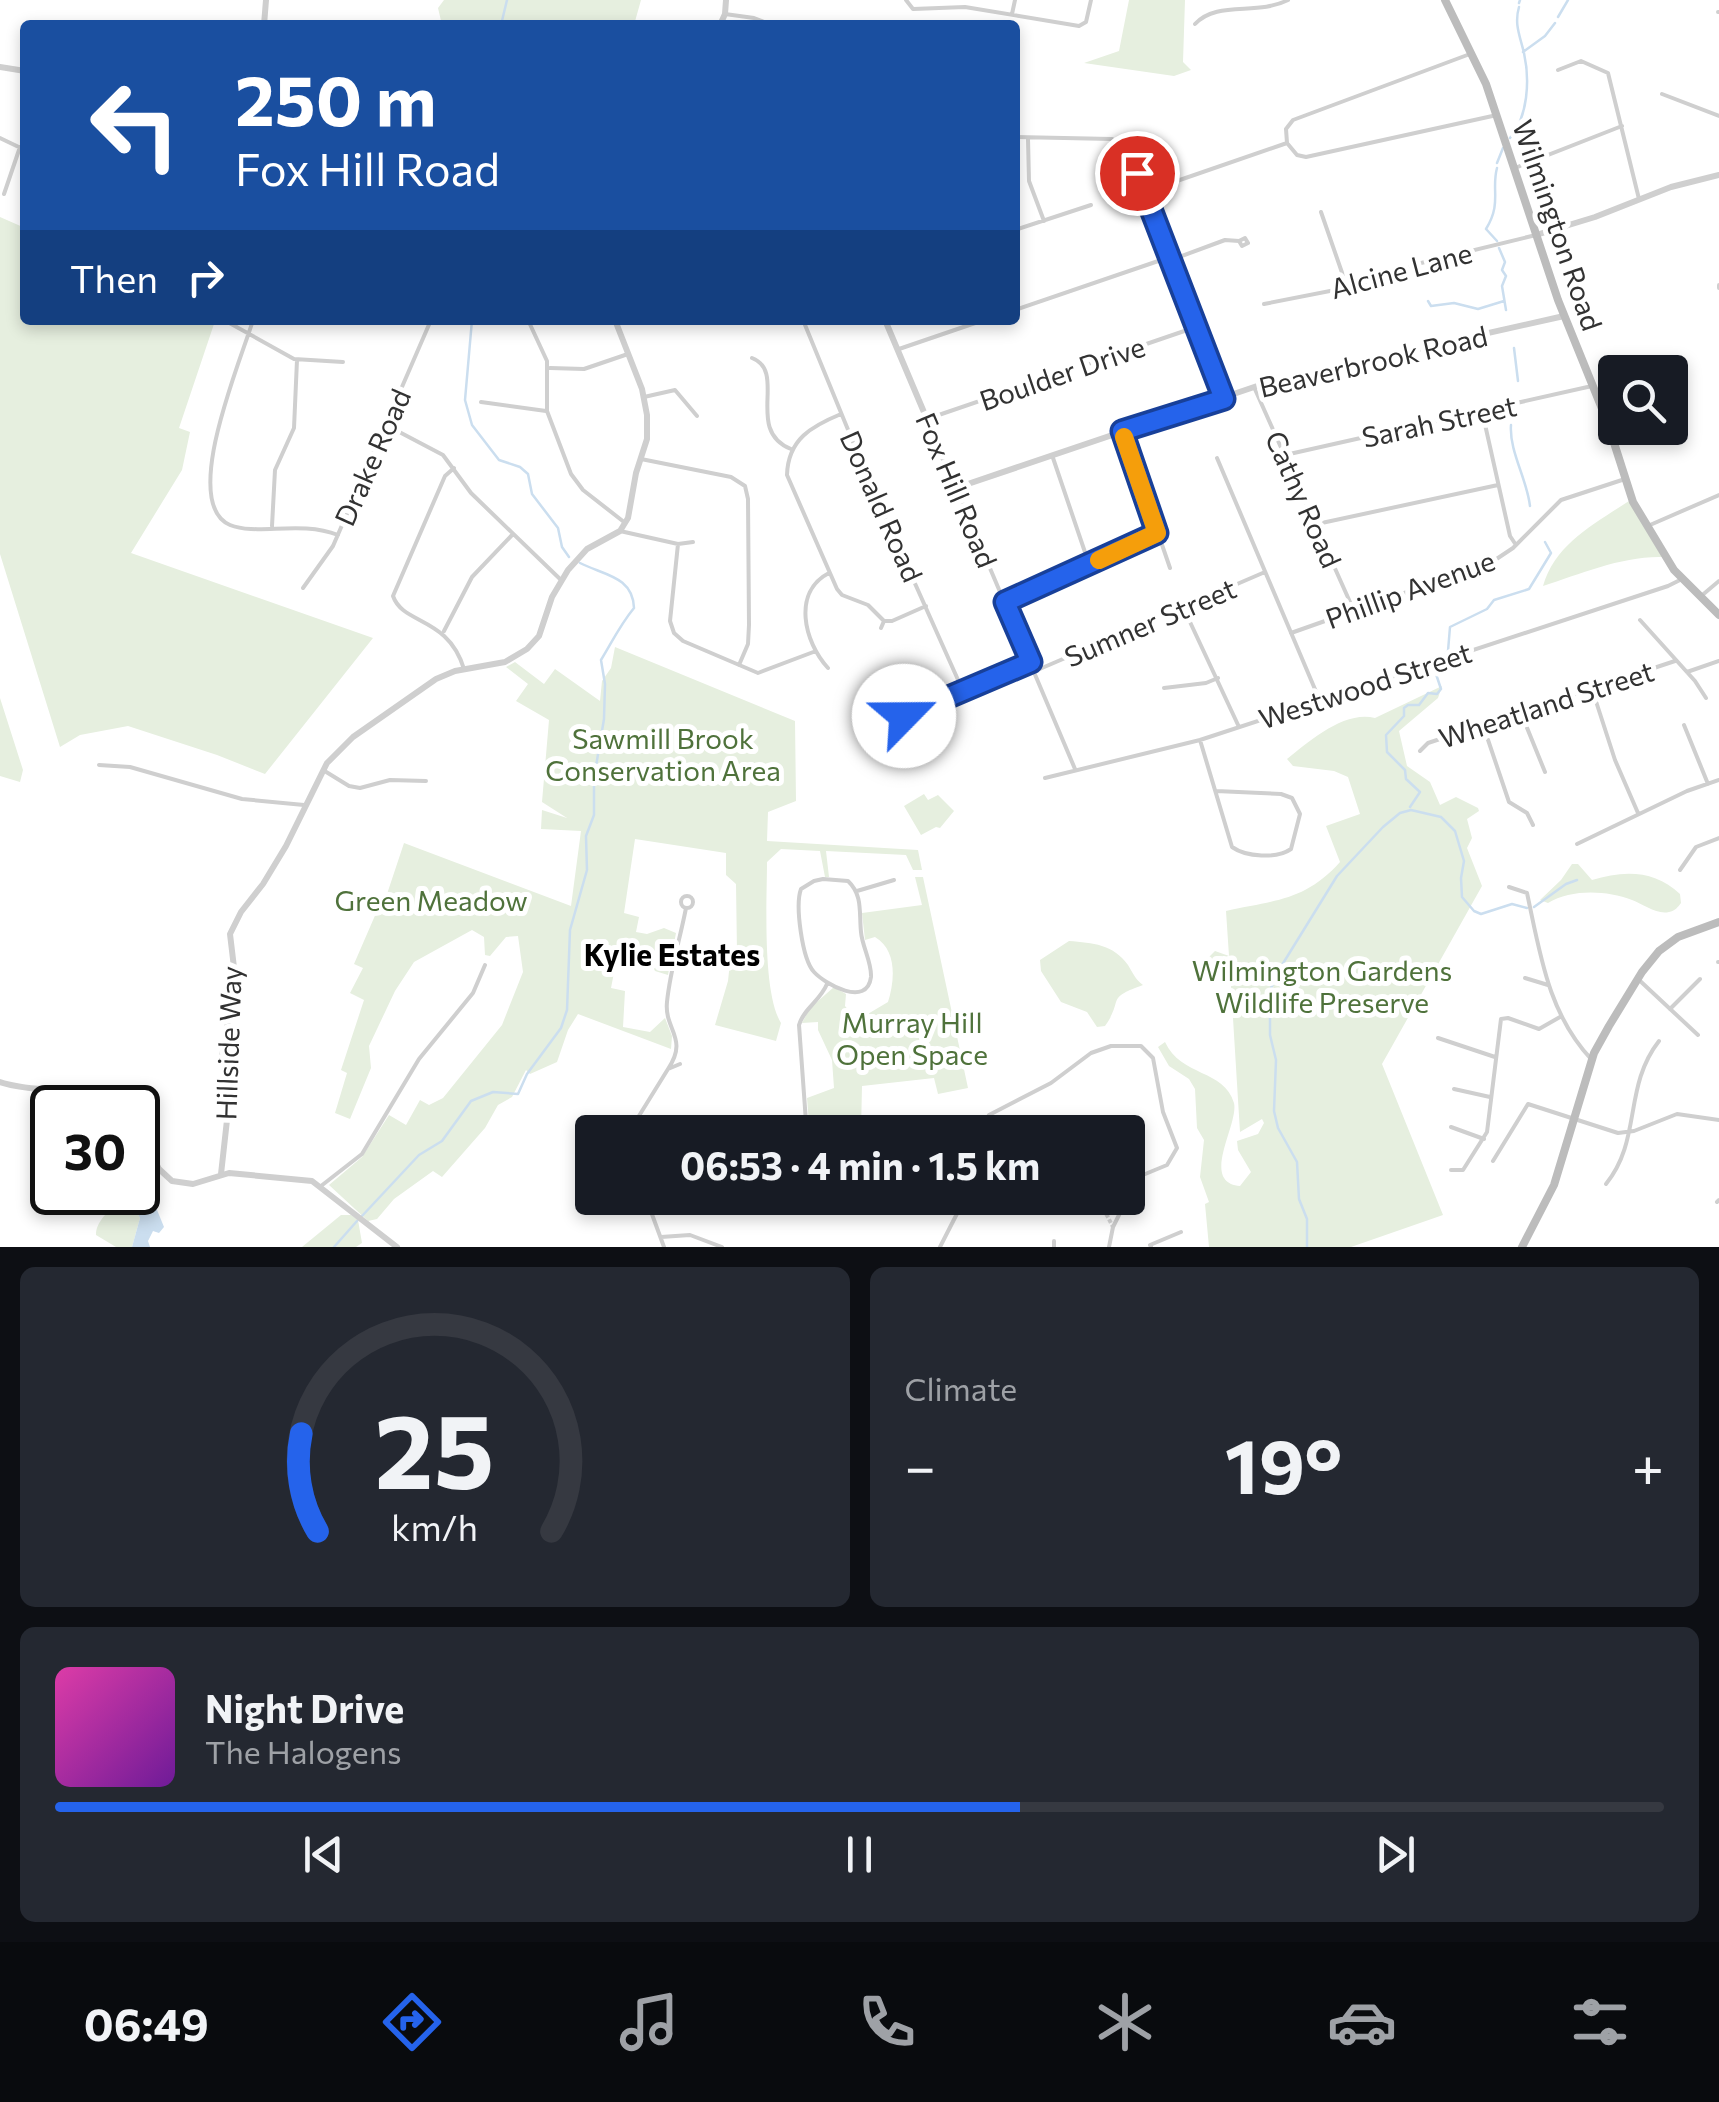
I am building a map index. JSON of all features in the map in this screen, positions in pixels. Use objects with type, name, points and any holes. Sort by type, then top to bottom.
[{"type":"main road","name":"Wilmington Road","points":[[1445,0],[1497,115],[1564,316],[1625,479],[1647,526],[1682,579],[1719,615]]},
{"type":"main road","points":[[1522,1247],[1552,1192],[1598,1044],[1655,956],[1672,941],[1719,922]]},
{"type":"street","points":[[722,20],[726,0]]},
{"type":"street","points":[[906,0],[914,9],[960,7],[1079,26],[1084,24],[1091,0]]},
{"type":"street","points":[[1012,14],[1015,0]]},
{"type":"street","points":[[1195,24],[1202,16],[1214,12],[1255,10],[1288,0]]},
{"type":"street","points":[[725,14],[759,20]]},
{"type":"street","points":[[1472,53],[1293,120],[1286,127],[1287,142],[1297,154],[1308,156],[1497,115]]},
{"type":"street","points":[[1558,70],[1581,61],[1606,71],[1639,199]]},
{"type":"street","points":[[1662,94],[1719,116]]},
{"type":"street","points":[[1514,168],[1622,126]]},
{"type":"street","points":[[1020,137],[1118,141],[1128,151],[1224,399]]},
{"type":"street","points":[[1028,138],[1029,181],[1044,221]]},
{"type":"street","points":[[1144,192],[1287,142]]},
{"type":"street","points":[[4,194],[20,155]]},
{"type":"street","points":[[1536,234],[1670,186],[1719,174]]},
{"type":"street","points":[[1020,228],[1092,204]]},
{"type":"street","points":[[1321,212],[1347,287]]},
{"type":"street","name":"Alcine Lane","points":[[1264,304],[1383,281],[1416,264],[1536,234]]},
{"type":"street","points":[[1020,308],[1225,240],[1239,241]]},
{"type":"street","name":"Beaverbrook Road","points":[[956,488],[1254,387],[1564,316]]},
{"type":"street","points":[[232,325],[297,360],[343,362]]},
{"type":"street","points":[[252,325],[214,443],[211,498],[216,513],[230,525],[306,526],[338,534]]},
{"type":"street","name":"Drake Road","points":[[302,588],[329,554],[429,325]]},
{"type":"street","points":[[530,325],[548,367],[547,412],[574,480],[626,522]]},
{"type":"street","points":[[386,425],[442,454],[472,493],[561,580],[586,549],[620,531],[626,522],[648,429],[644,397],[616,325]]},
{"type":"street","name":"Donald Road","points":[[806,325],[963,691]]},
{"type":"street","name":"Fox Hill Road","points":[[888,325],[1076,770]]},
{"type":"street","points":[[897,350],[970,325]]},
{"type":"street","name":"Boulder Drive","points":[[927,419],[1196,327]]},
{"type":"street","points":[[548,367],[584,369],[628,354]]},
{"type":"street","points":[[752,358],[766,368],[766,407],[772,437],[793,450]]},
{"type":"street","points":[[272,526],[275,470],[294,428],[297,360]]},
{"type":"street","name":"Sarah Street","points":[[1285,455],[1592,386]]},
{"type":"street","name":"Cathy Road","points":[[1254,387],[1354,611]]},
{"type":"street","points":[[644,397],[675,390],[697,416]]},
{"type":"street","points":[[481,402],[547,412]]},
{"type":"street","points":[[1482,411],[1510,536],[1516,546]]},
{"type":"street","points":[[841,414],[798,438],[787,468],[790,484],[840,594],[868,605],[884,621],[926,606]]},
{"type":"street","points":[[1122,431],[1170,568]]},
{"type":"street","points":[[1052,455],[1089,564]]},
{"type":"street","points":[[1217,458],[1320,701]]},
{"type":"street","points":[[641,459],[731,477],[745,486],[749,625],[748,644],[739,666]]},
{"type":"street","points":[[454,468],[445,477],[394,592],[400,608],[443,632],[456,647],[464,669]]},
{"type":"street","name":"Phillip Avenue","points":[[1291,633],[1492,562],[1516,546],[1559,502],[1625,479]]},
{"type":"street","points":[[1316,525],[1498,485]]},
{"type":"street","points":[[1647,526],[1719,495]]},
{"type":"street","points":[[620,531],[678,544],[694,542]]},
{"type":"street","points":[[1005,602],[1157,533]]},
{"type":"street","points":[[443,632],[472,577],[513,534]]},
{"type":"street","points":[[678,544],[670,620],[674,634],[683,642],[739,666],[765,672],[816,652]]},
{"type":"street","name":"Sumner Street","points":[[1035,671],[1265,572]]},
{"type":"street","points":[[828,668],[816,652],[806,627],[807,596],[815,581],[830,573]]},
{"type":"street","name":"Westwood Street","points":[[1045,778],[1239,728],[1682,579]]},
{"type":"street","name":"Hillside Way","points":[[221,1174],[228,1102],[222,1056],[235,976],[230,937],[240,912],[276,863],[333,754],[436,679],[464,669],[505,662],[530,646],[540,633],[561,580]]},
{"type":"street","points":[[1699,598],[1719,582]]},
{"type":"street","points":[[1183,608],[1239,728]]},
{"type":"street","points":[[1640,620],[1706,698]]},
{"type":"street","points":[[881,628],[884,621]]},
{"type":"street","points":[[1687,672],[1719,661]]},
{"type":"street","points":[[904,716],[1031,662]]},
{"type":"street","name":"Wheatland Street","points":[[1420,751],[1428,744],[1675,662]]},
{"type":"street","points":[[1164,688],[1209,683],[1218,678]]},
{"type":"street","points":[[1592,689],[1638,814]]},
{"type":"street","points":[[1522,712],[1544,772]]},
{"type":"street","points":[[1684,725],[1708,784]]},
{"type":"street","points":[[1483,726],[1509,802],[1527,812],[1533,825]]},
{"type":"street","points":[[1200,740],[1230,842],[1236,850],[1279,855],[1291,849],[1300,816],[1292,798],[1216,791]]},
{"type":"street","points":[[99,766],[124,766],[248,800],[304,809]]},
{"type":"street","points":[[323,770],[349,786],[360,788],[392,780],[426,781]]},
{"type":"street","points":[[1577,844],[1719,780]]},
{"type":"street","points":[[1680,870],[1696,847],[1719,838]]},
{"type":"street","points":[[824,879],[848,881],[856,891],[870,980],[865,988],[852,993],[815,973],[809,962],[797,904],[798,895],[808,884],[824,879]]},
{"type":"street","points":[[856,891],[894,880]]},
{"type":"street","points":[[1509,887],[1527,894],[1560,1016],[1592,1060]]},
{"type":"street","points":[[640,1115],[674,1058],[677,1043],[666,1002],[686,908]]},
{"type":"street","points":[[321,1186],[359,1157],[412,1069],[473,993],[485,965]]},
{"type":"street","points":[[1525,978],[1549,984]]},
{"type":"street","points":[[1638,979],[1698,1034]]},
{"type":"street","points":[[1670,1009],[1700,979]]},
{"type":"street","points":[[805,1115],[799,1025],[804,1012],[821,997],[828,982]]},
{"type":"street","points":[[1450,1170],[1460,1172],[1484,1139],[1502,1018],[1539,1029],[1560,1016]]},
{"type":"street","points":[[1438,1038],[1495,1056]]},
{"type":"street","points":[[1606,1184],[1622,1164],[1638,1085],[1659,1041]]},
{"type":"street","points":[[991,1115],[1051,1083],[1100,1048],[1135,1045],[1149,1052],[1155,1064],[1162,1112],[1176,1137],[1177,1150],[1167,1165],[1145,1174]]},
{"type":"street","points":[[668,1069],[680,1064]]},
{"type":"street","points":[[0,1082],[30,1088]]},
{"type":"street","points":[[1454,1090],[1490,1097]]},
{"type":"street","points":[[1493,1161],[1528,1104],[1608,1131],[1630,1132],[1674,1114],[1719,1120]]},
{"type":"street","points":[[1451,1128],[1484,1139]]},
{"type":"street","points":[[160,1170],[172,1181],[191,1184],[221,1174],[286,1177],[321,1186],[397,1247]]},
{"type":"street","points":[[653,1215],[664,1247]]},
{"type":"street","points":[[940,1247],[957,1215]]},
{"type":"street","points":[[1109,1247],[1119,1215]]},
{"type":"street","points":[[1150,1246],[1181,1232]]},
{"type":"street","points":[[661,1237],[690,1236],[722,1247]]},
{"type":"green space","points":[[444,0],[641,0],[635,20],[441,20],[438,8]]},
{"type":"green space","points":[[1129,0],[1185,0],[1183,62],[1191,70],[1174,76],[1084,63],[1119,51]]},
{"type":"green space","points":[[0,217],[20,226],[20,325],[214,325],[179,428],[190,432],[182,470],[131,553],[373,638],[265,774],[128,726],[80,735],[60,747],[0,554]]},
{"type":"green space","points":[[1629,501],[1662,557],[1617,563],[1543,586],[1566,547]]},
{"type":"green space","points":[[615,647],[795,721],[796,801],[768,812],[767,841],[918,850],[922,870],[913,870],[906,855],[826,851],[829,877],[825,877],[820,851],[781,849],[767,862],[768,968],[781,1023],[776,1041],[715,1025],[728,981],[731,953],[737,953],[736,884],[726,875],[726,853],[635,839],[624,913],[639,917],[636,932],[647,934],[664,928],[676,933],[668,975],[655,971],[647,954],[619,947],[611,988],[625,991],[623,1027],[650,1032],[665,1018],[672,1036],[671,1049],[578,1014],[557,1062],[530,1074],[526,1070],[512,1097],[498,1105],[485,1128],[442,1177],[433,1171],[394,1199],[377,1219],[368,1221],[329,1185],[362,1157],[389,1115],[406,1125],[420,1100],[429,1105],[443,1098],[502,1025],[523,972],[518,936],[506,937],[490,956],[485,955],[484,937],[472,930],[414,962],[395,991],[369,1046],[371,1068],[350,1119],[335,1113],[347,1073],[341,1070],[364,1000],[350,993],[363,968],[354,964],[380,904],[383,906],[404,843],[571,906],[581,831],[541,829],[542,810],[567,818],[542,802],[549,720],[516,701],[528,684],[506,667],[515,662],[544,684],[555,669],[600,701],[602,681],[611,668]]},
{"type":"green space","name":"Wilmington Gardens Wildlife Preserve","points":[[1442,686],[1438,698],[1399,731],[1407,766],[1430,782],[1440,805],[1456,797],[1478,808],[1467,819],[1472,838],[1467,848],[1482,886],[1382,1064],[1443,1215],[1351,1247],[1209,1247],[1205,1204],[1209,1202],[1200,1177],[1204,1140],[1197,1128],[1195,1089],[1189,1079],[1169,1066],[1158,1047],[1165,1042],[1181,1062],[1229,1092],[1234,1113],[1222,1174],[1228,1182],[1240,1186],[1251,1172],[1237,1141],[1258,1134],[1264,1123],[1262,1119],[1240,1132],[1231,986],[1205,966],[1207,959],[1215,951],[1229,956],[1226,911],[1288,897],[1314,885],[1340,862],[1326,826],[1360,814],[1348,777],[1334,771],[1293,766],[1287,759],[1340,723],[1352,718],[1375,718]]},
{"type":"green space","points":[[0,698],[23,770],[20,782],[0,776]]},
{"type":"green space","points":[[924,794],[928,800],[938,795],[954,811],[940,828],[921,835],[904,806]]},
{"type":"green space","points":[[1572,864],[1578,864],[1592,880],[1627,874],[1650,876],[1680,894],[1681,903],[1664,913],[1600,893],[1567,895],[1548,903],[1540,900]]},
{"type":"green space","name":"Murray Hill Open Space","points":[[915,877],[923,877],[968,1088],[938,1094],[934,1078],[862,1086],[861,1115],[808,1115],[807,1098],[834,1088],[832,1060],[818,1022],[802,1023],[810,1008],[834,987],[846,994],[845,1006],[854,1017],[861,1018],[888,1002],[893,975],[891,957],[875,937],[865,940],[862,913],[922,905]]},
{"type":"green space","points":[[1069,941],[1094,944],[1116,953],[1143,985],[1119,997],[1105,1026],[1097,1027],[1087,1012],[1061,1002],[1041,971],[1040,960]]},
{"type":"green space","points":[[105,1215],[140,1218],[132,1247],[116,1247],[96,1235]]},
{"type":"green space","points":[[341,1215],[358,1220],[362,1243],[356,1247],[302,1247]]},
{"type":"water","points":[[139,1215],[159,1215],[164,1227],[159,1233],[153,1231],[148,1241],[150,1247],[132,1247]]},
{"type":"waterway","points":[[502,20],[507,0]]},
{"type":"waterway","points":[[1558,17],[1568,0]]},
{"type":"waterway","points":[[1510,138],[1521,120],[1527,86],[1517,25],[1519,7]]},
{"type":"waterway","points":[[1523,52],[1555,23]]},
{"type":"waterway","points":[[1497,163],[1503,148]]},
{"type":"waterway","points":[[1497,168],[1494,212],[1486,229],[1497,241]]},
{"type":"waterway","points":[[1499,248],[1505,262],[1502,286],[1506,310]]},
{"type":"waterway","points":[[1428,301],[1431,306],[1454,303],[1478,309],[1504,301]]},
{"type":"waterway","points":[[472,325],[465,400],[472,425],[499,460],[528,474],[532,494],[558,528],[569,557]]},
{"type":"waterway","points":[[1514,348],[1518,381]]},
{"type":"waterway","points":[[1511,425],[1530,506]]},
{"type":"waterway","points":[[1444,656],[1450,627],[1487,609],[1494,600],[1529,589],[1551,553],[1545,542]]},
{"type":"waterway","points":[[362,1216],[419,1155],[442,1141],[471,1101],[493,1092],[518,1094],[527,1074],[561,1028],[567,1010],[570,930],[587,870],[586,836],[594,815],[594,778],[604,719],[601,660],[634,608],[623,583],[580,563]]},
{"type":"waterway","points":[[1410,807],[1420,792],[1387,752],[1386,735],[1404,716],[1404,708],[1419,705],[1428,693],[1437,694],[1441,689],[1434,668]]},
{"type":"waterway","points":[[1307,1247],[1307,1219],[1299,1199],[1297,1162],[1278,1128],[1274,1111],[1276,1060],[1270,1035],[1270,990],[1337,876],[1383,827],[1400,813],[1411,810],[1441,817],[1455,831],[1464,861],[1462,897],[1474,911],[1481,914],[1512,904],[1527,908]]},
{"type":"waterway","points":[[1534,907],[1577,880]]},
{"type":"waterway","points":[[334,1247],[357,1221]]},
{"type":"tunnel","points":[[1107,1215],[1113,1227]]},
{"type":"slow traffic","points":[[1099,560],[1157,533],[1124,437]]},
{"type":"district","name":"Kylie Estates","points":[[672,953]]},
{"type":"route","points":[[904,716],[1031,662],[1005,602],[1157,533],[1122,431],[1224,399],[1137,173]]},
{"type":"park label","name":"Sawmill Brook Conservation Area","points":[[663,754]]},
{"type":"park label","name":"Green Meadow","points":[[431,900]]}]
